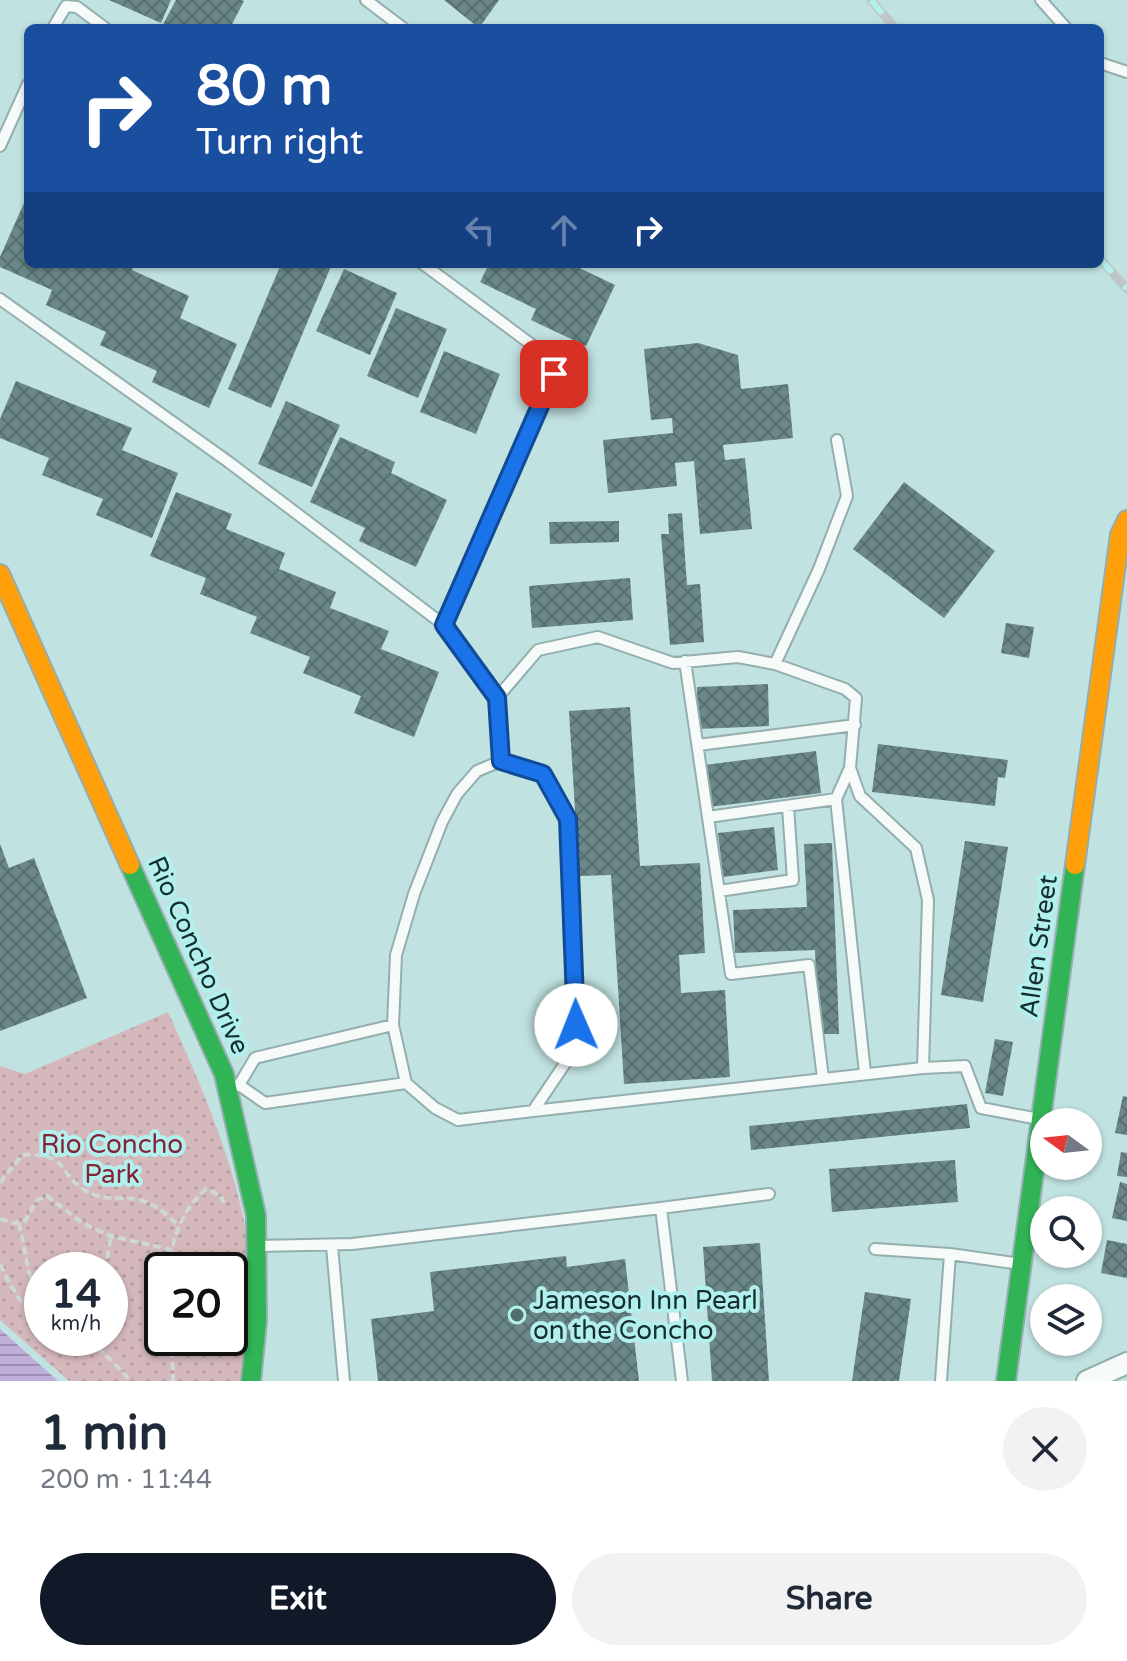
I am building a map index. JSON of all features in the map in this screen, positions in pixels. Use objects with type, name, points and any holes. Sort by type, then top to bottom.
[{"type":"street","name":"Allen Street","points":[[1042,1108],[1120,535],[1127,520]]},
{"type":"street","name":"Rio Concho Drive","points":[[0,574],[224,1074],[233,1087],[256,1215],[257,1321],[251,1381]]},
{"type":"street","name":"Allen Street","points":[[1006,1381],[1033,1180]]},
{"type":"street","points":[[1087,1381],[1127,1363]]},
{"type":"lane","points":[[366,0],[398,24]]},
{"type":"lane","points":[[1041,0],[1062,24]]},
{"type":"lane","points":[[55,24],[66,6],[77,7],[100,24]]},
{"type":"lane","points":[[1104,64],[1127,72]]},
{"type":"lane","points":[[0,146],[24,93]]},
{"type":"lane","points":[[428,268],[555,362],[554,374],[444,625]]},
{"type":"lane","points":[[0,299],[230,463],[444,625],[497,698],[501,761]]},
{"type":"lane","points":[[775,664],[819,569],[847,496],[837,440]]},
{"type":"lane","points":[[497,698],[538,650],[598,637],[673,663],[738,657],[775,664],[845,689],[856,698],[850,768],[836,799],[865,1073]]},
{"type":"lane","points":[[685,661],[731,974],[809,965],[823,1078]]},
{"type":"lane","points":[[698,745],[855,725]]},
{"type":"lane","points":[[533,1111],[566,1062],[576,1025],[568,819],[543,774],[501,761],[477,771],[457,794],[442,822],[414,894],[396,955],[393,1025],[406,1083],[435,1108],[458,1120],[865,1073],[965,1066],[981,1108],[1030,1117]]},
{"type":"lane","points":[[850,768],[860,796],[916,848],[928,900],[923,1068]]},
{"type":"lane","points":[[708,817],[836,799]]},
{"type":"lane","points":[[719,891],[793,880],[788,806]]},
{"type":"lane","points":[[393,1025],[255,1058],[233,1087],[265,1103],[406,1083]]},
{"type":"lane","points":[[256,1246],[332,1246],[769,1194]]},
{"type":"lane","points":[[661,1208],[682,1381]]},
{"type":"lane","points":[[332,1246],[344,1381]]},
{"type":"lane","points":[[875,1249],[950,1254],[1022,1264]]},
{"type":"lane","points":[[941,1381],[950,1254]]},
{"type":"path","points":[[0,1183],[22,1155],[40,1154],[58,1159],[73,1180],[88,1192],[108,1199],[148,1203],[179,1226]]},
{"type":"path","points":[[0,1219],[25,1221],[37,1200],[47,1196],[84,1224],[111,1236],[172,1250],[190,1204],[206,1189],[220,1195],[226,1206]]},
{"type":"path","points":[[19,1222],[25,1252]]},
{"type":"path","points":[[108,1252],[111,1236]]},
{"type":"path","points":[[0,1264],[9,1286],[24,1308]]},
{"type":"path","points":[[109,1356],[131,1381]]},
{"type":"path","points":[[172,1356],[173,1381]]},
{"type":"green space","name":"Rio Concho Park","points":[[168,1012],[209,1106],[240,1203],[247,1237],[253,1284],[252,1312],[246,1381],[69,1381],[41,1356],[128,1356],[128,1252],[24,1252],[24,1341],[0,1320],[0,1066],[25,1074]]},
{"type":"shaded area","points":[[0,1329],[24,1351],[24,1356],[30,1356],[58,1381],[0,1381]]},
{"type":"building","points":[[109,0],[171,0],[161,23]]},
{"type":"building","points":[[176,0],[244,1],[232,24],[163,24]]},
{"type":"building","points":[[444,0],[499,0],[482,24],[474,24]]},
{"type":"building","points":[[24,203],[24,268],[133,268],[189,296],[180,318],[237,344],[209,408],[152,382],[157,371],[100,345],[106,332],[46,305],[52,290],[0,267],[0,257]]},
{"type":"building","points":[[279,268],[330,268],[271,408],[228,389]]},
{"type":"building","points":[[487,268],[579,268],[615,285],[586,346],[531,320],[536,309],[480,282]]},
{"type":"building","points":[[344,269],[397,293],[370,355],[316,331]]},
{"type":"building","points":[[396,308],[447,329],[418,398],[367,376]]},
{"type":"building","points":[[698,343],[738,355],[741,389],[788,384],[793,438],[723,445],[725,460],[745,458],[752,529],[700,534],[694,461],[675,463],[677,486],[608,493],[603,440],[673,433],[672,418],[651,420],[644,349]]},
{"type":"building","points":[[444,351],[500,374],[476,434],[420,412]]},
{"type":"building","points":[[16,381],[132,428],[122,450],[178,473],[152,538],[96,515],[103,499],[42,475],[49,458],[0,438],[0,419]]},
{"type":"building","points":[[286,401],[340,425],[312,487],[258,464]]},
{"type":"building","points":[[340,437],[395,462],[391,473],[447,500],[416,567],[359,541],[365,528],[310,502]]},
{"type":"building","points":[[904,482],[995,551],[944,618],[853,549]]},
{"type":"building","points":[[176,492],[232,514],[226,529],[285,553],[279,569],[336,592],[330,608],[389,631],[381,649],[439,672],[414,737],[354,713],[361,696],[303,673],[310,657],[250,633],[257,617],[200,594],[206,578],[150,556]]},
{"type":"building","points":[[682,513],[687,585],[700,584],[704,642],[670,645],[661,534],[669,534],[668,514]]},
{"type":"building","points":[[619,521],[619,542],[550,544],[549,522]]},
{"type":"building","points":[[630,578],[633,620],[532,628],[529,586]]},
{"type":"building","points":[[1006,623],[1034,627],[1029,658],[1001,653]]},
{"type":"building","points":[[768,684],[769,726],[698,729],[697,687]]},
{"type":"building","points":[[630,707],[640,866],[700,863],[705,953],[679,955],[681,993],[725,990],[730,1077],[624,1084],[611,875],[579,876],[569,711]]},
{"type":"building","points":[[878,744],[1008,760],[1005,778],[998,777],[995,806],[872,792]]},
{"type":"building","points":[[816,751],[821,793],[709,807],[704,765]]},
{"type":"building","points":[[774,827],[778,870],[723,877],[718,833]]},
{"type":"building","points":[[965,841],[1008,847],[983,1002],[941,995]]},
{"type":"building","points":[[832,843],[839,1034],[818,1034],[815,950],[735,953],[733,910],[807,907],[804,844]]},
{"type":"building","points":[[0,844],[9,868],[34,858],[87,998],[0,1031]]},
{"type":"building","points":[[995,1039],[1013,1042],[1003,1096],[985,1093]]},
{"type":"building","points":[[1123,1096],[1127,1097],[1127,1135],[1115,1133]]},
{"type":"building","points":[[967,1104],[970,1128],[751,1150],[749,1126]]},
{"type":"building","points":[[1121,1152],[1127,1153],[1127,1177],[1117,1176]]},
{"type":"building","points":[[955,1160],[958,1202],[832,1212],[829,1169]]},
{"type":"building","points":[[1120,1182],[1127,1184],[1127,1221],[1112,1218]]},
{"type":"building","points":[[1107,1240],[1127,1244],[1127,1278],[1101,1273]]},
{"type":"building","points":[[760,1243],[769,1381],[712,1381],[703,1247]]},
{"type":"building","name":"Jameson Inn Pearl on the Concho","points":[[566,1256],[567,1267],[625,1259],[639,1381],[378,1381],[371,1319],[434,1311],[430,1272]]},
{"type":"building","points":[[865,1292],[911,1299],[899,1381],[852,1381]]},
{"type":"railway","points":[[871,0],[892,24]]},
{"type":"railway","points":[[1104,263],[1127,289]]},
{"type":"traffic: fast","points":[[130,865],[224,1074],[256,1215],[257,1321],[251,1381]]},
{"type":"traffic: fast","points":[[1006,1381],[1075,865]]},
{"type":"traffic: slow","points":[[1075,865],[1120,535],[1127,520]]},
{"type":"traffic: slow","points":[[0,574],[130,865]]},
{"type":"place","name":"Jameson Inn Pearl on the Concho","points":[[517,1315]]},
{"type":"route","points":[[554,374],[444,625],[497,698],[501,761],[522,764],[543,774],[568,819],[576,1025]]}]
